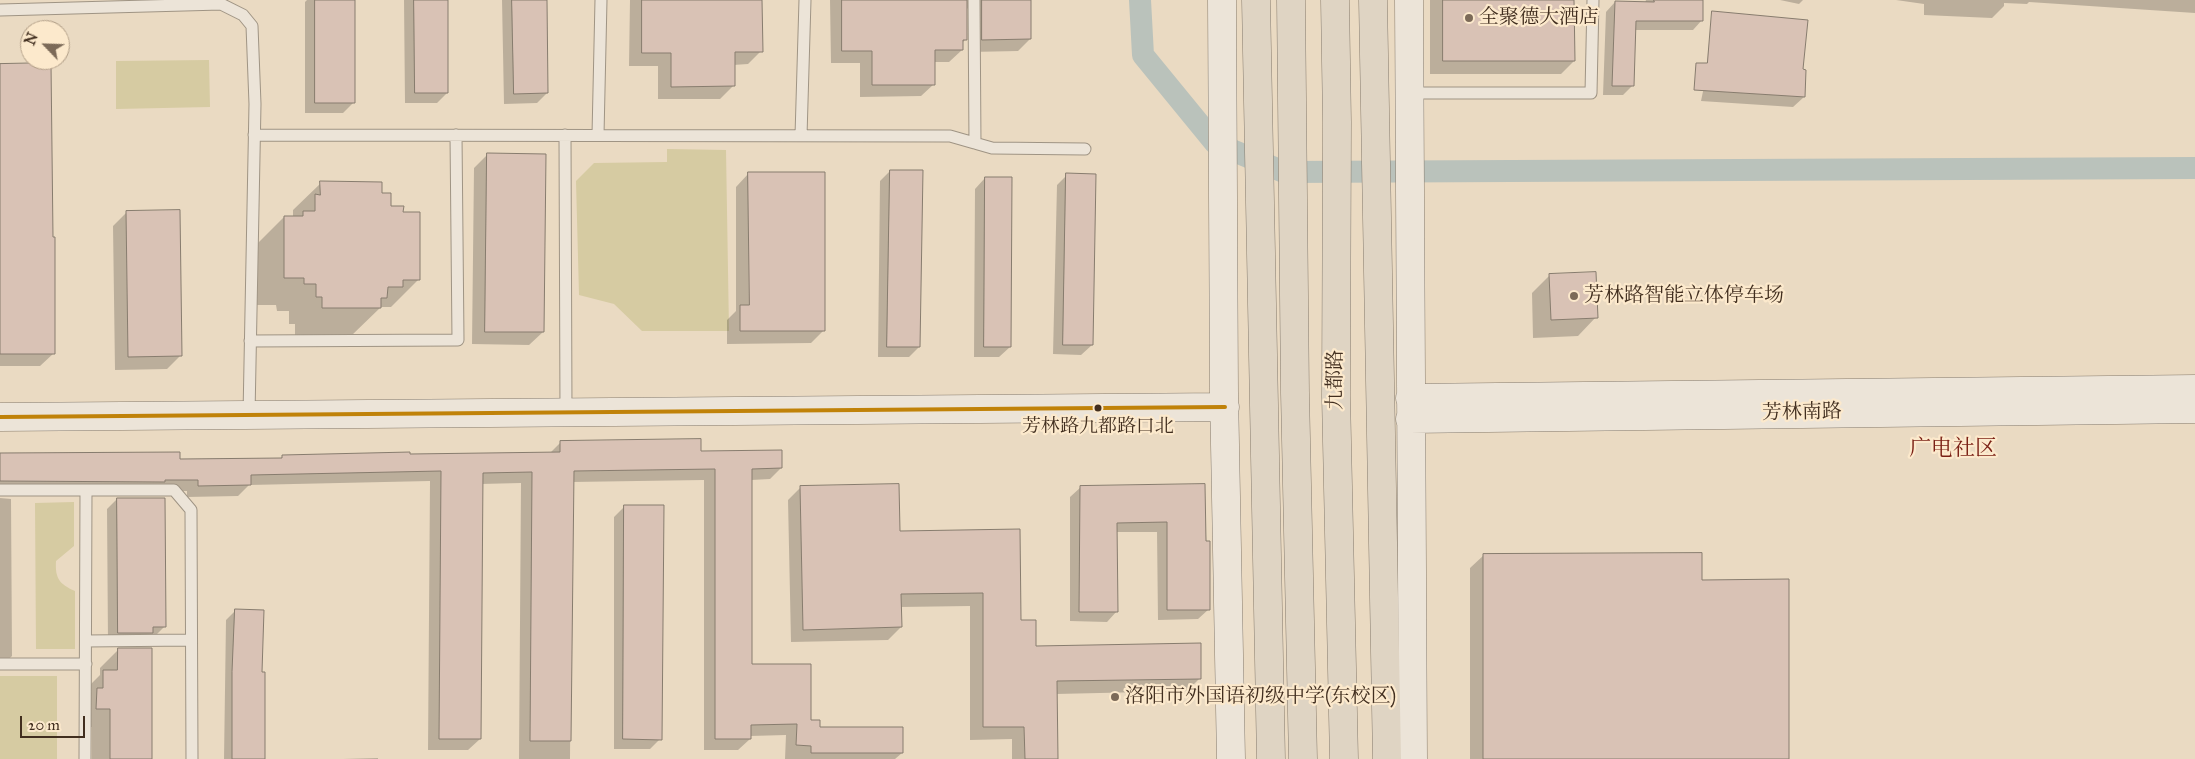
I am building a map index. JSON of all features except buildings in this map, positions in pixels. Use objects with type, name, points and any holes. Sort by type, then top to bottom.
[{"type":"main road","points":[[1256,0],[1271,759]]},
{"type":"main road","name":"九都路","points":[[1291,0],[1303,759]]},
{"type":"main road","name":"九都路","points":[[1335,0],[1337,122],[1336,396],[1344,759]]},
{"type":"main road","points":[[1373,0],[1387,759]]},
{"type":"street","points":[[1222,0],[1224,399],[1230,759]]},
{"type":"street","points":[[1410,0],[1409,234],[1413,759]]},
{"type":"street","name":"芳林南路","points":[[1410,408],[2195,389]]},
{"type":"street","points":[[0,403],[249,408],[1224,399]]},
{"type":"street","points":[[0,417],[249,408]]},
{"type":"street","name":"芳林南路","points":[[1410,408],[2195,409]]},
{"type":"lane","points":[[598,135],[601,0]]},
{"type":"lane","points":[[800,136],[805,0]]},
{"type":"lane","points":[[974,0],[974,143]]},
{"type":"lane","points":[[1410,106],[1591,92],[1593,0]]},
{"type":"lane","points":[[0,10],[130,3],[220,4],[244,14],[252,26],[254,134],[249,408]]},
{"type":"lane","points":[[254,134],[950,136],[992,148],[1085,149]]},
{"type":"lane","points":[[250,341],[458,340],[456,135]]},
{"type":"lane","points":[[565,135],[565,406]]},
{"type":"lane","points":[[0,490],[174,490],[190,510],[192,759]]},
{"type":"lane","points":[[85,759],[86,490]]},
{"type":"lane","points":[[86,641],[191,640]]},
{"type":"lane","points":[[0,664],[86,664]]},
{"type":"shaded area","points":[[209,60],[210,107],[116,109],[116,61]]},
{"type":"shaded area","points":[[667,149],[726,150],[729,331],[642,331],[614,304],[579,295],[576,181],[594,163],[667,162]]},
{"type":"shaded area","points":[[74,502],[74,546],[56,561],[56,567],[59,580],[65,586],[75,591],[75,649],[36,649],[35,503]]},
{"type":"shaded area","points":[[0,676],[57,676],[57,759],[0,759]]},
{"type":"waterway","points":[[1140,0],[1143,55],[1215,143],[1284,172],[2195,168]]},
{"type":"transit line","points":[[0,417],[1225,407]]},
{"type":"place","name":"全聚德大酒店","points":[[1469,18]]},
{"type":"place","name":"芳林路智能立体停车场","points":[[1574,296]]},
{"type":"place","name":"芳林路九都路口北","points":[[1098,408]]},
{"type":"place","name":"洛阳市外国语初级中学(东校区)","points":[[1115,697]]},
{"type":"district","name":"广电社区","points":[[1953,450]]}]
